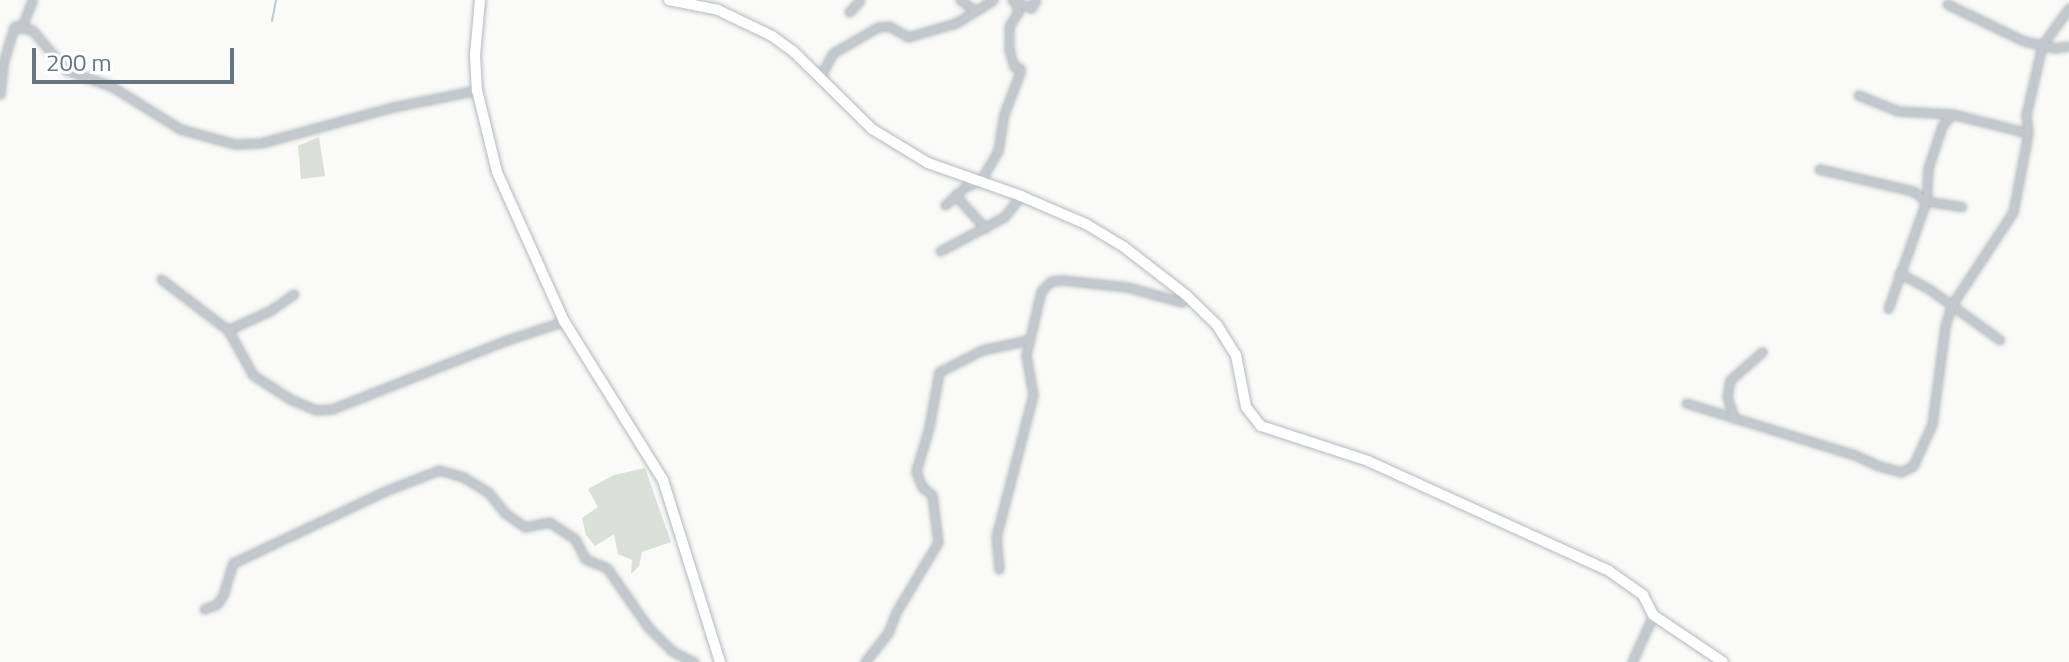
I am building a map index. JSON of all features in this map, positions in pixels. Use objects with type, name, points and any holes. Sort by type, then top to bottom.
[{"type":"main road","points":[[480,0],[475,55],[477,90],[497,172],[564,321],[663,480],[719,662]]},
{"type":"main road","points":[[669,0],[718,10],[758,27],[794,52],[872,129],[928,163],[984,181],[1099,231],[1186,295],[1228,340],[1241,376],[1246,407],[1261,426],[1368,461],[1609,571],[1643,595],[1653,615],[1723,662]]},
{"type":"street","points":[[0,94],[3,53],[14,27],[23,24],[32,0]]},
{"type":"street","points":[[849,12],[860,0]]},
{"type":"street","points":[[960,0],[976,11]]},
{"type":"street","points":[[820,77],[824,65],[841,46],[852,44],[878,27],[889,26],[908,37],[946,27],[993,0]]},
{"type":"street","points":[[1014,2],[1031,8],[1036,0]]},
{"type":"street","points":[[945,205],[974,182],[984,181],[998,151],[1004,114],[1020,72],[1020,68],[1014,67],[1008,40],[1010,20],[1018,12],[1014,2]]},
{"type":"street","points":[[1947,4],[2024,41],[2069,46]]},
{"type":"street","points":[[1686,403],[1855,455],[1879,466],[1907,470],[1913,466],[1932,424],[1945,326],[1951,306],[2013,212],[2028,133],[2026,115],[2042,45],[2069,8]]},
{"type":"street","points":[[14,27],[32,30],[66,70],[126,93],[180,129],[235,144],[261,143],[393,107],[477,90]]},
{"type":"street","points":[[1858,95],[1898,111],[1952,114],[2028,133]]},
{"type":"street","points":[[1888,309],[1926,201],[1928,168],[1942,126],[1952,114]]},
{"type":"street","points":[[1819,169],[1913,191],[1926,201],[1962,207]]},
{"type":"street","points":[[955,195],[985,228]]},
{"type":"street","points":[[940,251],[1004,217],[1021,196]]},
{"type":"street","points":[[1899,273],[2000,340]]},
{"type":"street","points":[[161,279],[228,330],[253,375],[290,399],[324,410],[564,321]]},
{"type":"street","points":[[999,569],[996,537],[1002,505],[1018,459],[1019,442],[1033,395],[1026,355],[1037,300],[1051,281],[1127,287],[1182,302],[1186,295]]},
{"type":"street","points":[[228,330],[271,310],[294,294]]},
{"type":"street","points":[[865,662],[888,633],[896,612],[934,554],[938,542],[932,495],[922,487],[916,471],[929,427],[939,372],[982,350],[1028,340]]},
{"type":"street","points":[[1734,418],[1727,397],[1730,380],[1762,352]]},
{"type":"street","points":[[204,609],[217,604],[223,595],[233,563],[385,491],[439,470],[463,477],[488,492],[505,513],[525,527],[549,522],[575,539],[585,559],[607,568],[648,627],[672,651],[694,662]]},
{"type":"street","points":[[1632,662],[1653,615]]},
{"type":"shaded area","points":[[319,137],[325,176],[301,179],[298,146]]},
{"type":"shaded area","points":[[645,468],[671,542],[642,552],[639,566],[631,574],[632,560],[618,554],[614,534],[595,546],[586,535],[582,518],[598,507],[588,489],[614,475]]},
{"type":"waterway","points":[[272,21],[276,0]]}]
